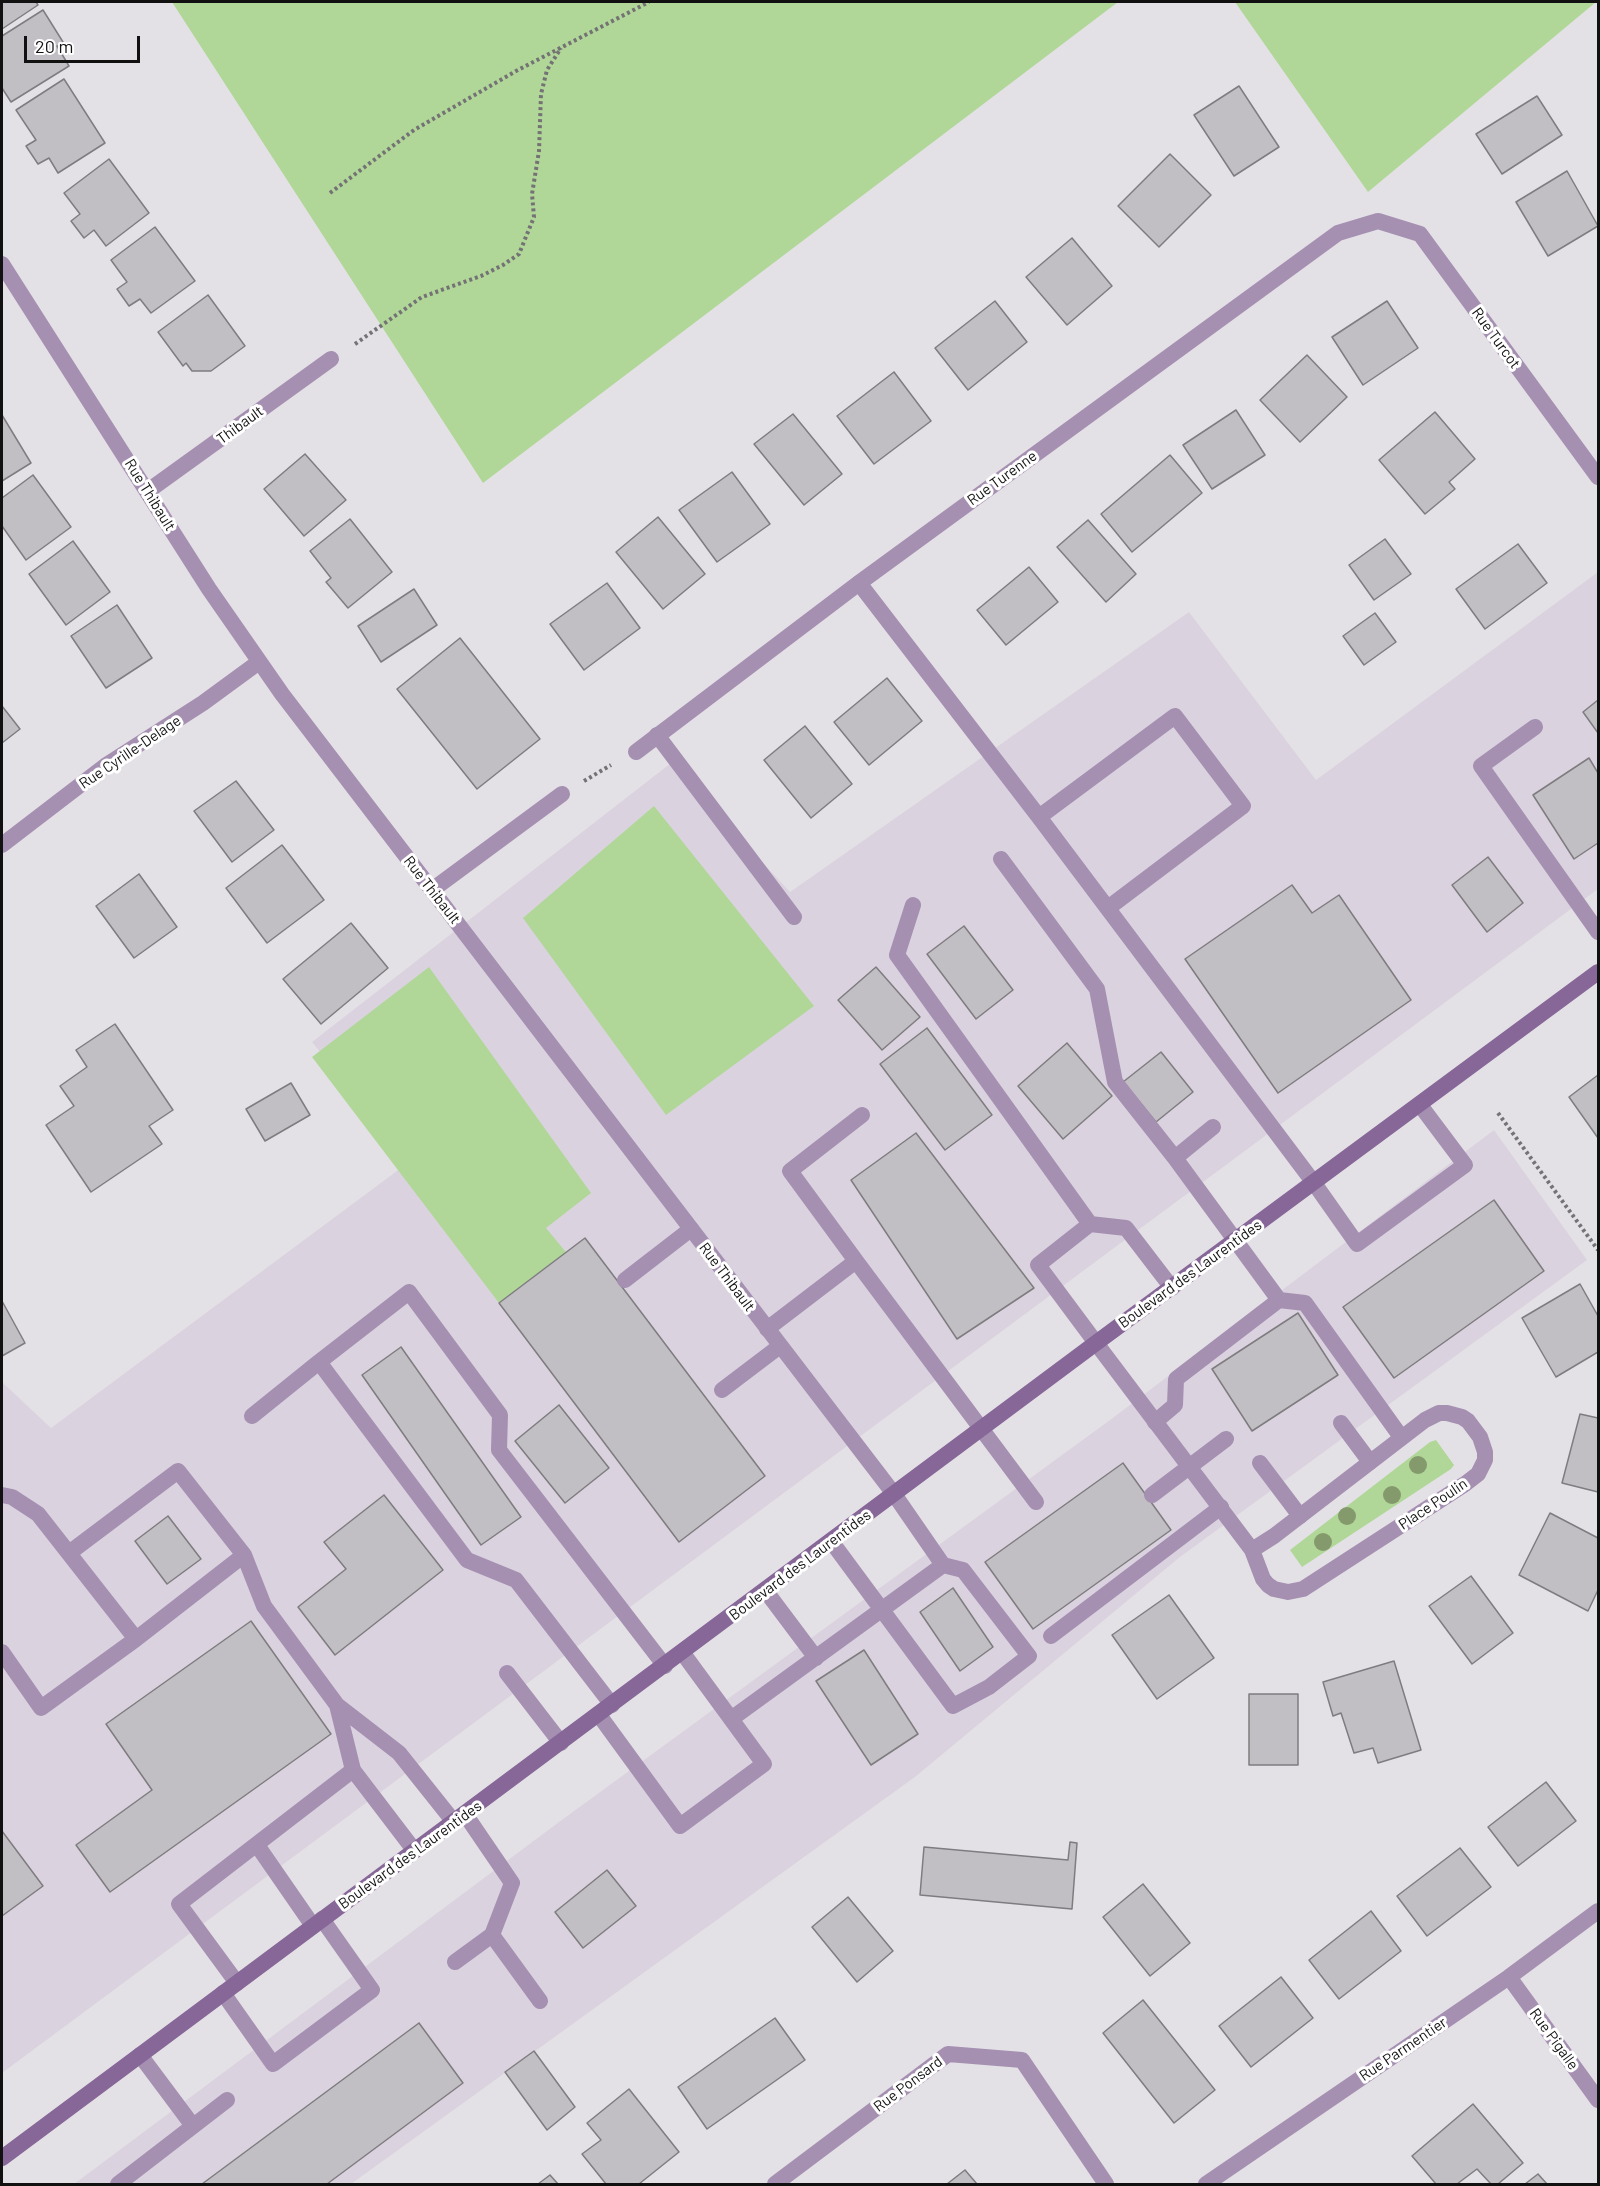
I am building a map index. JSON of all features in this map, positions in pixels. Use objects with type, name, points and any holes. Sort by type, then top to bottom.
[{"type":"main road","name":"Boulevard des Laurentides","points":[[2,2158],[1096,1343],[1599,972]]},
{"type":"street","name":"Rue Turcot","points":[[1378,221],[1420,234],[1599,477]]},
{"type":"street","name":"Rue Turenne","points":[[636,752],[859,583],[1338,233],[1378,221]]},
{"type":"street","name":"Rue Thibault","points":[[2,264],[209,589],[259,662],[319,744],[894,1494],[943,1564]]},
{"type":"street","name":"Thibault","points":[[148,491],[332,359]]},
{"type":"street","points":[[859,583],[1108,908],[1357,1244],[1465,1165],[1420,1105]]},
{"type":"street","name":"Rue Cyrille-Delage","points":[[2,845],[105,766],[203,703],[259,662]]},
{"type":"street","points":[[1039,817],[1175,716],[1243,806],[1108,908]]},
{"type":"street","points":[[1535,727],[1481,766],[1599,932]]},
{"type":"street","points":[[657,735],[794,918]]},
{"type":"street","points":[[432,890],[562,794]]},
{"type":"street","points":[[1001,859],[1097,989],[1115,1082],[1175,1158],[1280,1300]]},
{"type":"street","points":[[913,905],[897,955],[1090,1224],[1126,1228],[1172,1288]]},
{"type":"street","points":[[862,1116],[790,1171],[1036,1502]]},
{"type":"street","points":[[1175,1158],[1213,1127]]},
{"type":"street","name":"Place Poulin","points":[[1090,1224],[1038,1265],[1221,1507],[1252,1550],[1263,1579],[1274,1589],[1288,1592],[1303,1589],[1465,1484],[1478,1474],[1485,1460],[1480,1437],[1468,1421],[1454,1414],[1432,1415],[1252,1550]]},
{"type":"street","points":[[625,1280],[690,1229]]},
{"type":"street","points":[[767,1329],[856,1261]]},
{"type":"street","points":[[252,1416],[409,1292],[500,1415],[499,1450],[665,1666]]},
{"type":"street","points":[[1155,1422],[1175,1406],[1176,1379],[1280,1300],[1305,1303],[1401,1437]]},
{"type":"street","points":[[722,1390],[780,1346]]},
{"type":"street","points":[[319,1362],[467,1560],[516,1580],[606,1710],[680,1826],[764,1764],[682,1652]]},
{"type":"street","points":[[1341,1423],[1370,1462]]},
{"type":"street","points":[[1152,1495],[1227,1439]]},
{"type":"street","points":[[1260,1464],[1300,1516]]},
{"type":"street","points":[[69,1553],[178,1471],[244,1555],[264,1606],[337,1706],[399,1753],[459,1818],[512,1883],[492,1935],[455,1962]]},
{"type":"street","points":[[2,1495],[12,1497],[38,1514],[136,1639]]},
{"type":"street","points":[[1051,1636],[1221,1507]]},
{"type":"street","points":[[731,1719],[882,1610],[943,1564],[963,1569],[1029,1656],[989,1687],[953,1706],[882,1610],[831,1541]]},
{"type":"street","points":[[2,1652],[41,1708],[136,1639],[244,1555]]},
{"type":"street","points":[[765,1590],[816,1658]]},
{"type":"street","points":[[507,1673],[561,1743]]},
{"type":"street","points":[[337,1706],[353,1770],[414,1850]]},
{"type":"street","points":[[237,1983],[179,1904],[353,1770]]},
{"type":"street","points":[[223,1993],[273,2064],[372,1990],[257,1845]]},
{"type":"street","name":"Rue Parmentier","points":[[1206,2184],[1509,1977],[1599,1911]]},
{"type":"street","points":[[492,1935],[540,2001]]},
{"type":"street","name":"Rue Pigalle","points":[[1509,1977],[1599,2100]]},
{"type":"street","name":"Rue Ponsard","points":[[775,2184],[948,2054],[1022,2060],[1106,2184]]},
{"type":"street","points":[[140,2055],[193,2126]]},
{"type":"street","points":[[118,2184],[227,2100]]},
{"type":"path","points":[[330,193],[414,130],[516,71],[649,2]]},
{"type":"path","points":[[332,359],[422,297],[481,276],[519,254],[534,217],[532,194],[539,151],[541,94],[547,70],[561,48]]},
{"type":"path","points":[[578,786],[613,764]]},
{"type":"path","points":[[1498,1113],[1599,1250]]},
{"type":"shaded area","points":[[1598,572],[1598,889],[2,2073],[2,1382],[51,1428],[409,1162],[312,1042],[671,763],[790,892],[1189,612],[1316,780]]},
{"type":"shaded area","points":[[1494,1130],[1587,1260],[1180,1557],[915,1777],[351,2184],[74,2184],[559,1822],[1110,1420]]},
{"type":"green space","points":[[172,2],[1118,2],[483,483]]},
{"type":"green space","points":[[1235,2],[1596,2],[1368,192]]},
{"type":"green space","points":[[654,806],[814,1006],[666,1115],[523,918]]},
{"type":"green space","points":[[429,967],[591,1193],[546,1228],[570,1257],[499,1303],[312,1057]]},
{"type":"green space","points":[[1436,1440],[1454,1465],[1451,1469],[1302,1567],[1290,1550],[1430,1442]]},
{"type":"building","points":[[2,2],[36,2],[38,5],[2,29]]},
{"type":"building","points":[[43,10],[63,42],[57,46],[69,66],[11,102],[2,88],[2,36]]},
{"type":"building","points":[[64,79],[105,143],[58,173],[49,158],[38,164],[26,146],[36,140],[16,110]]},
{"type":"building","points":[[1239,86],[1279,147],[1234,176],[1194,115]]},
{"type":"building","points":[[1537,96],[1562,135],[1502,174],[1476,134]]},
{"type":"building","points":[[1170,154],[1211,195],[1159,247],[1118,206]]},
{"type":"building","points":[[109,159],[149,213],[106,246],[94,230],[84,238],[71,221],[80,214],[64,193]]},
{"type":"building","points":[[1567,171],[1598,226],[1548,256],[1516,202]]},
{"type":"building","points":[[155,227],[195,281],[151,313],[140,299],[129,306],[117,289],[127,282],[111,260]]},
{"type":"building","points":[[1072,238],[1112,286],[1067,325],[1026,277]]},
{"type":"building","points":[[208,295],[245,346],[211,371],[192,371],[186,363],[183,366],[158,332]]},
{"type":"building","points":[[995,301],[1027,342],[968,390],[935,348]]},
{"type":"building","points":[[1387,301],[1418,348],[1363,385],[1332,337]]},
{"type":"building","points":[[1307,355],[1347,397],[1300,442],[1260,400]]},
{"type":"building","points":[[894,372],[931,421],[874,464],[837,416]]},
{"type":"building","points":[[1236,410],[1265,455],[1212,489],[1183,445]]},
{"type":"building","points":[[1435,412],[1475,459],[1449,482],[1455,489],[1425,514],[1379,460]]},
{"type":"building","points":[[793,414],[842,474],[804,505],[754,444]]},
{"type":"building","points":[[2,415],[31,463],[2,481]]},
{"type":"building","points":[[305,454],[346,500],[304,536],[264,489]]},
{"type":"building","points":[[1170,455],[1202,493],[1132,552],[1101,514]]},
{"type":"building","points":[[732,472],[770,524],[717,562],[679,510]]},
{"type":"building","points":[[33,475],[71,527],[26,560],[2,526],[2,498]]},
{"type":"building","points":[[658,517],[705,574],[663,609],[616,552]]},
{"type":"building","points":[[350,519],[392,572],[348,608],[326,582],[331,578],[310,551]]},
{"type":"building","points":[[1088,520],[1136,574],[1106,602],[1057,547]]},
{"type":"building","points":[[1385,539],[1411,574],[1374,600],[1349,565]]},
{"type":"building","points":[[73,541],[110,592],[66,625],[29,574]]},
{"type":"building","points":[[1518,544],[1547,583],[1485,629],[1456,589]]},
{"type":"building","points":[[1029,567],[1058,602],[1006,645],[977,610]]},
{"type":"building","points":[[607,583],[640,628],[584,670],[550,624]]},
{"type":"building","points":[[414,589],[437,625],[381,662],[358,626]]},
{"type":"building","points":[[117,605],[152,658],[106,688],[71,636]]},
{"type":"building","points":[[1375,613],[1396,642],[1364,665],[1343,636]]},
{"type":"building","points":[[460,638],[540,739],[477,789],[397,689]]},
{"type":"building","points":[[887,678],[922,721],[869,765],[834,722]]},
{"type":"building","points":[[1598,700],[1598,733],[1583,712]]},
{"type":"building","points":[[2,706],[20,729],[2,743]]},
{"type":"building","points":[[805,726],[852,784],[811,818],[764,760]]},
{"type":"building","points":[[1589,758],[1598,773],[1598,843],[1574,859],[1533,795]]},
{"type":"building","points":[[236,781],[274,830],[232,862],[194,811]]},
{"type":"building","points":[[282,845],[324,900],[267,943],[226,888]]},
{"type":"building","points":[[1488,857],[1523,903],[1487,932],[1452,885]]},
{"type":"building","points":[[139,874],[177,927],[134,958],[96,906]]},
{"type":"building","points":[[1292,885],[1312,913],[1339,895],[1411,1000],[1278,1093],[1185,959]]},
{"type":"building","points":[[351,923],[388,968],[321,1024],[283,979]]},
{"type":"building","points":[[964,926],[1013,990],[976,1019],[927,954]]},
{"type":"building","points":[[876,967],[920,1017],[882,1050],[838,1000]]},
{"type":"building","points":[[115,1024],[173,1110],[149,1126],[162,1144],[91,1192],[46,1125],[74,1106],[60,1086],[87,1067],[76,1050]]},
{"type":"building","points":[[927,1028],[992,1115],[945,1150],[880,1064]]},
{"type":"building","points":[[1067,1043],[1112,1096],[1063,1139],[1018,1086]]},
{"type":"building","points":[[1161,1052],[1193,1092],[1156,1122],[1123,1082]]},
{"type":"building","points":[[1598,1075],[1598,1138],[1569,1097]]},
{"type":"building","points":[[291,1083],[310,1115],[265,1141],[246,1109]]},
{"type":"building","points":[[916,1133],[1034,1288],[957,1339],[851,1180]]},
{"type":"building","points":[[1494,1200],[1544,1271],[1394,1378],[1343,1307]]},
{"type":"building","points":[[585,1238],[765,1476],[679,1542],[499,1303]]},
{"type":"building","points":[[1580,1284],[1598,1316],[1598,1352],[1556,1377],[1522,1318]]},
{"type":"building","points":[[2,1301],[25,1343],[2,1356]]},
{"type":"building","points":[[1298,1313],[1338,1375],[1252,1431],[1212,1369]]},
{"type":"building","points":[[401,1347],[521,1517],[481,1545],[362,1375]]},
{"type":"building","points":[[559,1405],[609,1468],[565,1503],[515,1441]]},
{"type":"building","points":[[1580,1414],[1598,1418],[1598,1492],[1562,1483]]},
{"type":"building","points":[[1123,1463],[1171,1530],[1033,1629],[985,1562]]},
{"type":"building","points":[[384,1495],[443,1570],[335,1655],[298,1607],[346,1569],[324,1542]]},
{"type":"building","points":[[1550,1513],[1598,1538],[1598,1590],[1588,1611],[1519,1575]]},
{"type":"building","points":[[168,1516],[201,1559],[167,1584],[135,1541]]},
{"type":"building","points":[[1471,1576],[1513,1633],[1472,1664],[1429,1606]]},
{"type":"building","points":[[953,1588],[993,1647],[960,1671],[920,1612]]},
{"type":"building","points":[[1169,1595],[1214,1658],[1157,1699],[1112,1635]]},
{"type":"building","points":[[251,1621],[331,1734],[110,1892],[76,1845],[152,1790],[106,1724]]},
{"type":"building","points":[[864,1650],[918,1734],[871,1765],[816,1681]]},
{"type":"building","points":[[1394,1661],[1421,1750],[1378,1763],[1373,1748],[1354,1753],[1341,1713],[1333,1716],[1323,1682]]},
{"type":"building","points":[[1249,1694],[1298,1694],[1298,1765],[1249,1765]]},
{"type":"building","points":[[1546,1782],[1576,1821],[1518,1866],[1488,1827]]},
{"type":"building","points":[[2,1831],[43,1886],[2,1916]]},
{"type":"building","points":[[1070,1842],[1077,1843],[1072,1909],[920,1895],[924,1847],[1068,1860]]},
{"type":"building","points":[[1460,1848],[1491,1887],[1427,1936],[1397,1896]]},
{"type":"building","points":[[607,1870],[636,1906],[583,1948],[555,1912]]},
{"type":"building","points":[[1143,1884],[1190,1943],[1150,1976],[1103,1917]]},
{"type":"building","points":[[848,1897],[893,1951],[857,1982],[812,1927]]},
{"type":"building","points":[[1371,1911],[1401,1951],[1339,1999],[1309,1960]]},
{"type":"building","points":[[1281,1977],[1313,2018],[1251,2067],[1219,2026]]},
{"type":"building","points":[[1143,2000],[1215,2090],[1174,2123],[1103,2033]]},
{"type":"building","points":[[775,2018],[805,2060],[707,2129],[678,2087]]},
{"type":"building","points":[[419,2023],[463,2083],[327,2184],[202,2184]]},
{"type":"building","points":[[534,2051],[575,2107],[547,2130],[505,2072]]},
{"type":"building","points":[[629,2089],[679,2152],[639,2184],[606,2184],[582,2154],[601,2140],[587,2123]]},
{"type":"building","points":[[1473,2104],[1523,2163],[1498,2184],[1491,2184],[1477,2169],[1457,2184],[1436,2184],[1412,2156]]},
{"type":"building","points":[[965,2170],[977,2184],[947,2184]]},
{"type":"building","points":[[1538,2174],[1547,2184],[1525,2184]]},
{"type":"building","points":[[550,2175],[558,2184],[538,2184]]}]
